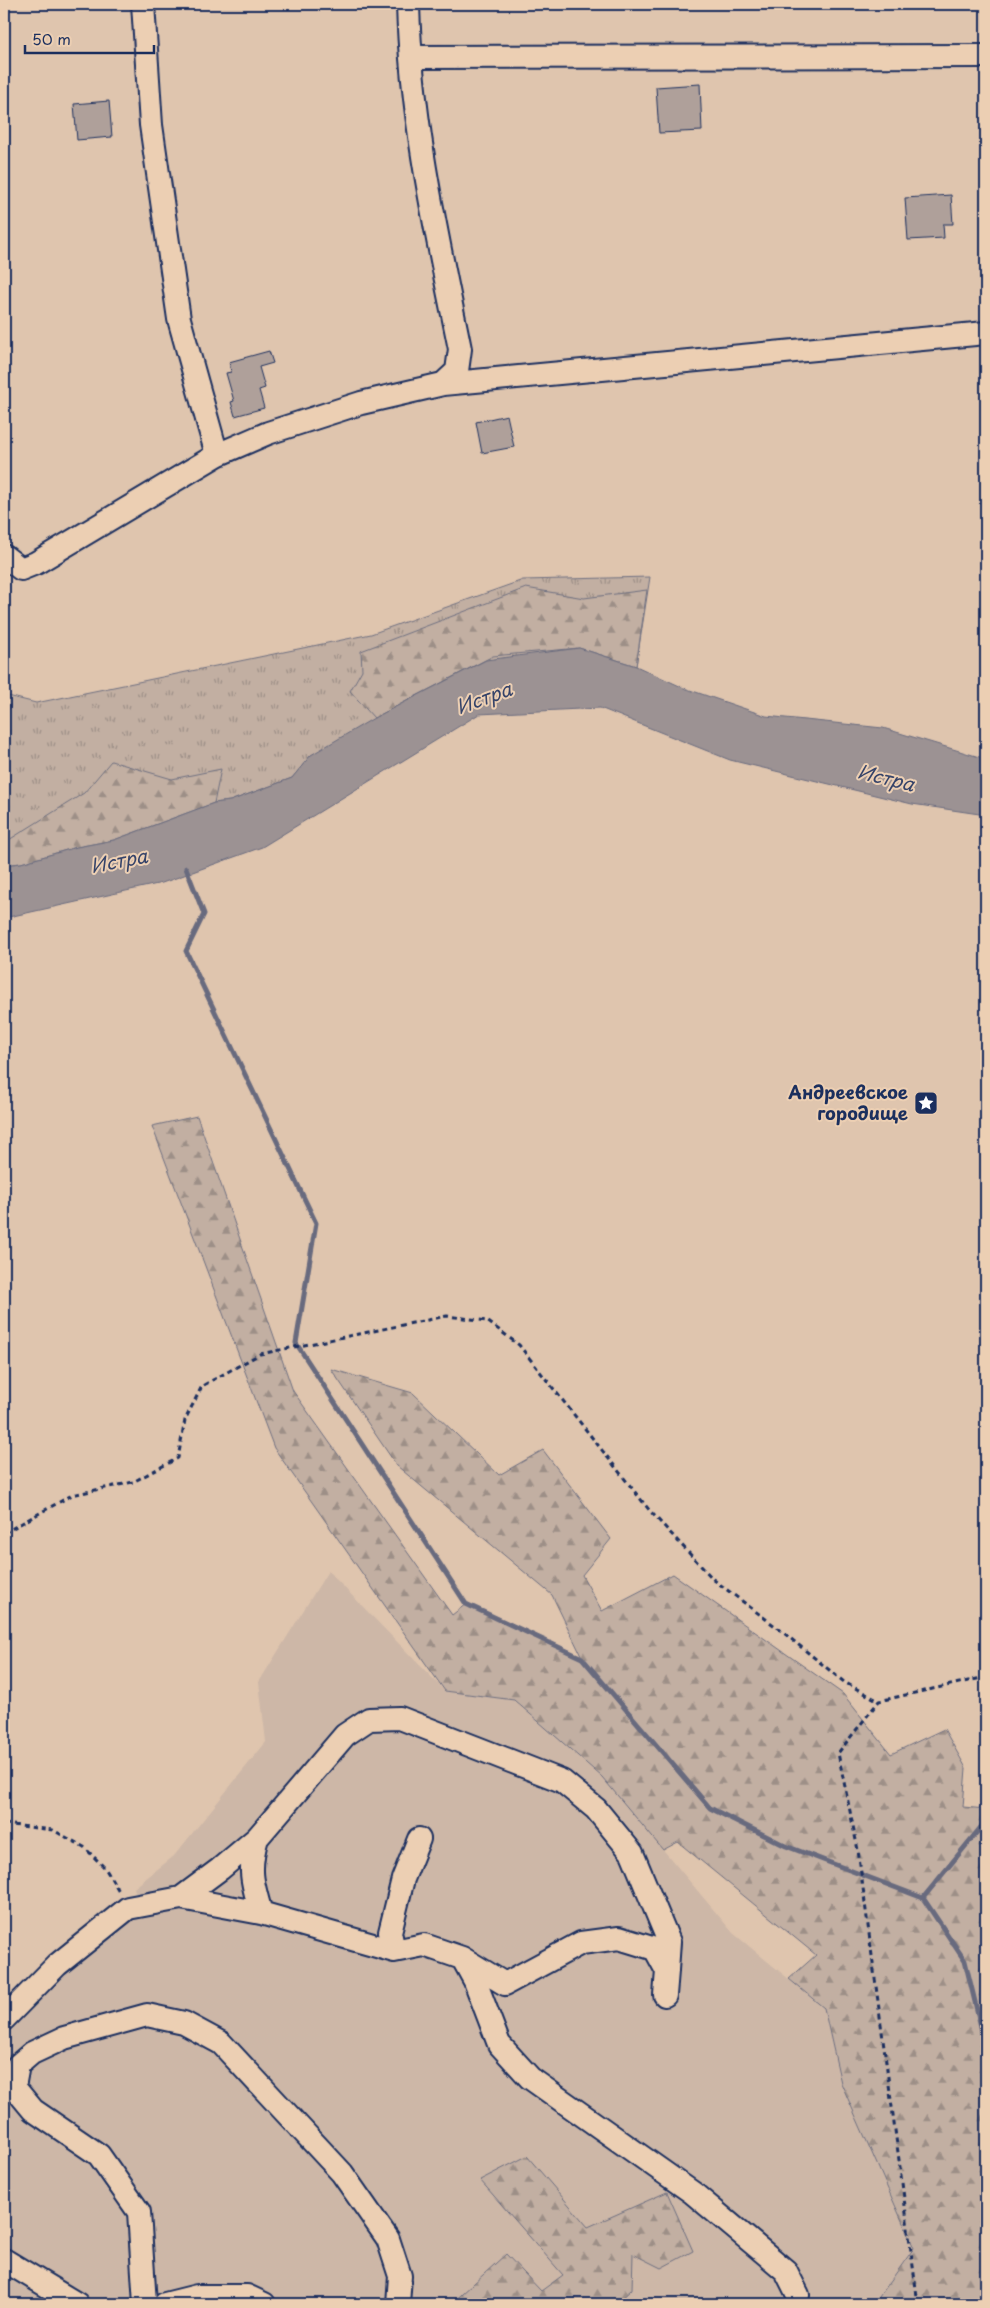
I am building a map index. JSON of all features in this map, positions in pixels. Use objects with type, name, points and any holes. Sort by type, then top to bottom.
[{"type":"street","points":[[143,4],[151,125],[179,319],[217,454]]},
{"type":"street","points":[[408,4],[411,57],[424,166],[460,349],[457,370],[443,384]]},
{"type":"street","points":[[411,57],[986,56]]},
{"type":"street","points":[[4,556],[21,569],[36,563],[217,454],[268,433],[361,403],[443,384],[986,333]]},
{"type":"street","points":[[180,1898],[258,1838],[345,1735],[368,1719],[400,1718],[562,1780],[596,1809],[632,1853],[669,1942],[665,1995]]},
{"type":"street","points":[[258,1838],[251,1861],[253,1886],[261,1913]]},
{"type":"street","points":[[394,1951],[390,1932],[402,1879],[419,1839]]},
{"type":"street","points":[[4,2019],[57,1965],[128,1908],[180,1898],[261,1913],[394,1951],[424,1945],[462,1958],[505,1984],[581,1943],[619,1938],[655,1949],[667,1971]]},
{"type":"street","points":[[462,1958],[475,1981],[499,2044],[530,2078],[693,2193],[786,2270],[798,2295]]},
{"type":"street","points":[[145,2304],[139,2212],[99,2155],[33,2110],[14,2087],[11,2069],[32,2053],[64,2038],[147,2015],[184,2023],[221,2043],[342,2173],[388,2239],[400,2276],[398,2304]]},
{"type":"street","points":[[4,2260],[77,2304]]},
{"type":"street","points":[[164,2304],[196,2296],[247,2296],[264,2304]]},
{"type":"path","points":[[4,1533],[72,1495],[133,1482],[178,1458],[185,1420],[202,1386],[260,1354],[448,1316],[487,1321],[519,1345],[650,1511],[714,1580],[779,1629],[844,1682],[878,1702]]},
{"type":"path","points":[[918,2304],[858,1850],[838,1753],[878,1702],[986,1677]]},
{"type":"path","points":[[4,1824],[53,1830],[84,1847],[105,1868],[128,1908]]},
{"type":"shaded area","points":[[328,1571],[445,1691],[514,1700],[602,1777],[733,1933],[824,2008],[841,2083],[914,2248],[874,2304],[4,2304],[4,2037],[27,2006],[142,1911],[134,1888],[174,1856],[266,1742],[259,1682]]},
{"type":"green space","points":[[650,577],[636,666],[579,648],[311,755],[292,778],[230,801],[214,803],[4,865],[4,695],[36,703],[371,634],[523,580]]},
{"type":"green space","points":[[526,588],[584,598],[647,590],[636,666],[579,648],[493,656],[374,718],[350,691],[362,670],[361,651]]},
{"type":"green space","points":[[111,761],[172,779],[221,769],[214,803],[114,840],[77,847],[21,863],[4,865],[4,843],[84,793]]},
{"type":"green space","points":[[197,1116],[293,1391],[452,1615],[466,1604],[582,1657],[552,1595],[397,1466],[331,1369],[413,1393],[499,1475],[543,1450],[611,1539],[582,1575],[602,1611],[673,1574],[843,1694],[891,1754],[944,1729],[966,1768],[963,1807],[986,1809],[986,2304],[874,2304],[914,2248],[841,2083],[824,2008],[789,1979],[816,1955],[678,1842],[663,1850],[602,1777],[514,1700],[445,1691],[274,1448],[152,1126]]},
{"type":"green space","points":[[527,2156],[588,2227],[667,2192],[693,2251],[661,2268],[633,2254],[632,2289],[616,2304],[451,2304],[506,2254],[541,2291],[563,2275],[480,2180]]},
{"type":"water","name":"Истра","points":[[579,648],[636,666],[684,688],[766,716],[883,728],[986,759],[986,815],[912,804],[730,760],[600,708],[479,714],[262,847],[162,883],[4,918],[4,865],[21,863],[77,847],[114,840],[214,803],[230,801],[292,778],[311,755],[374,718],[486,660]]},
{"type":"building","points":[[700,84],[702,131],[659,133],[656,87]]},
{"type":"building","points":[[109,101],[112,137],[77,140],[74,104]]},
{"type":"building","points":[[951,195],[953,224],[943,224],[944,238],[908,240],[905,198]]},
{"type":"building","points":[[269,351],[273,363],[259,367],[265,388],[259,390],[264,408],[235,416],[231,402],[234,401],[226,373],[231,372],[229,362]]},
{"type":"building","points":[[507,415],[514,447],[482,453],[476,422]]},
{"type":"waterway","points":[[186,868],[204,914],[186,951],[316,1223],[296,1343],[466,1604],[582,1658],[710,1808],[786,1846],[923,1898],[986,1821]]},
{"type":"waterway","points":[[923,1898],[965,1961],[986,2047]]},
{"type":"place","name":"Андреевское городище","points":[[926,1103]]}]
